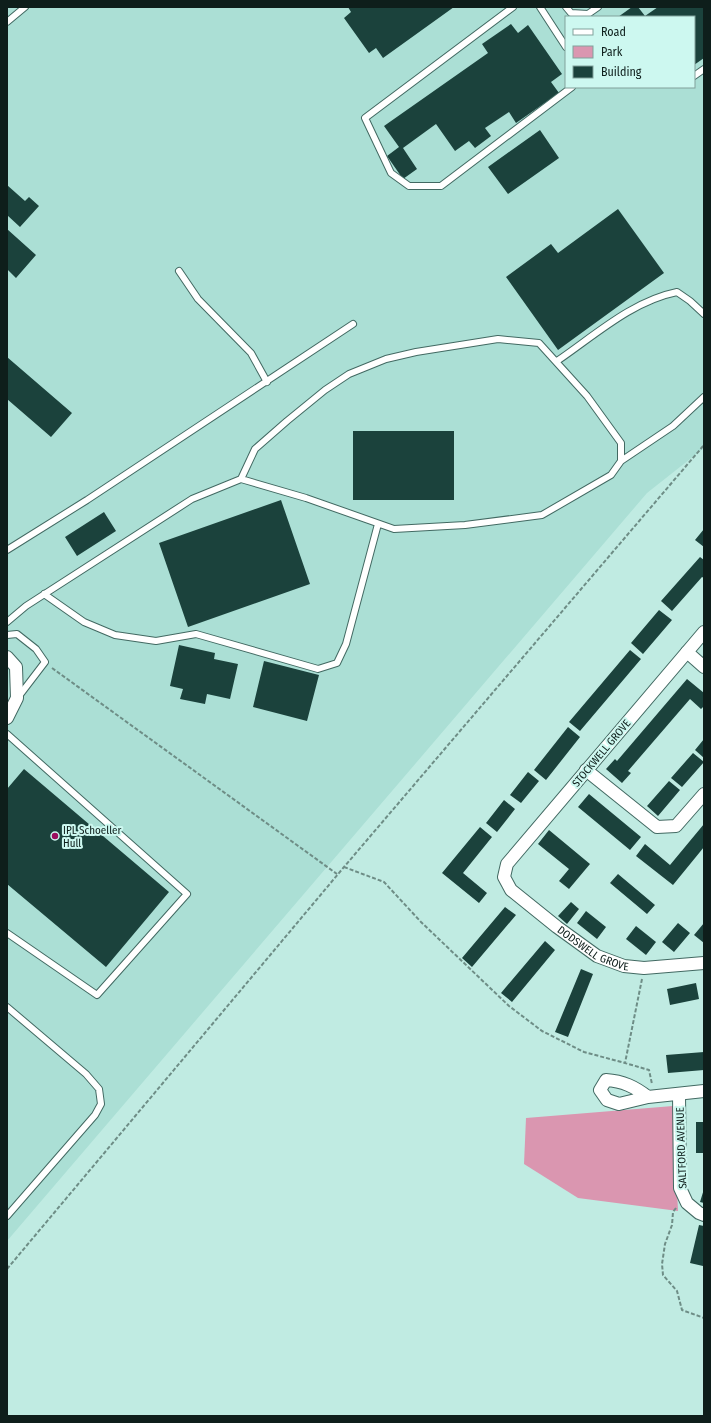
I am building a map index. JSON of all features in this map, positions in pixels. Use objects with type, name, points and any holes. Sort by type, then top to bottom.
[{"type":"street","name":"STOCKWELL GROVE","points":[[504,877],[507,864],[704,632]]},
{"type":"street","points":[[687,652],[704,666]]},
{"type":"street","points":[[7,657],[16,667],[17,698],[7,718]]},
{"type":"street","points":[[586,770],[657,827],[676,826],[704,794]]},
{"type":"street","name":"DODSWELL GROVE","points":[[504,877],[511,890],[557,927],[598,956],[624,966],[644,968],[704,963]]},
{"type":"street","points":[[652,1097],[704,1090]]},
{"type":"street","name":"SALTFORD AVENUE","points":[[679,1094],[680,1188],[687,1203],[699,1213],[704,1215]]},
{"type":"lane","points":[[7,22],[25,7]]},
{"type":"lane","points":[[513,7],[365,118],[391,173],[409,186],[441,186],[571,88]]},
{"type":"lane","points":[[540,7],[565,45]]},
{"type":"lane","points":[[566,7],[570,13],[589,16],[598,7]]},
{"type":"lane","points":[[695,75],[704,69]]},
{"type":"lane","points":[[179,271],[198,299],[251,353],[267,382]]},
{"type":"lane","points":[[557,362],[622,316],[660,296],[677,292],[690,300],[704,314]]},
{"type":"lane","points":[[7,550],[267,382],[353,324]]},
{"type":"lane","points":[[241,479],[255,449],[287,420],[325,390],[349,374],[386,359],[416,352],[498,339],[538,343],[587,396],[620,443],[621,461]]},
{"type":"lane","points":[[7,622],[26,606],[44,594],[192,499],[241,479],[306,498],[394,529],[465,525],[542,515],[611,475],[621,461],[673,426],[704,397]]},
{"type":"lane","points":[[44,594],[84,622],[115,635],[156,641],[196,634],[318,669],[337,663],[346,644],[378,524]]},
{"type":"lane","points":[[7,635],[17,634],[36,649],[45,662],[17,698]]},
{"type":"lane","points":[[7,734],[187,894],[96,995],[7,933]]},
{"type":"lane","points":[[7,1007],[86,1074],[99,1089],[101,1104],[95,1115],[7,1216]]},
{"type":"path","points":[[7,1269],[337,874],[704,444]]},
{"type":"path","points":[[45,662],[337,874]]},
{"type":"path","points":[[344,867],[384,882],[420,922],[509,1006],[542,1031],[584,1052],[649,1070],[652,1097]]},
{"type":"path","points":[[624,1063],[644,968]]},
{"type":"path","points":[[685,1198],[673,1212],[672,1225],[664,1250],[662,1264],[663,1275],[677,1291],[682,1310],[704,1318]]},
{"type":"shaded area","points":[[7,7],[704,7],[704,448],[647,493],[7,1241]]},
{"type":"green space","points":[[673,1106],[678,1211],[578,1198],[524,1164],[526,1118]]},
{"type":"building","points":[[348,7],[454,7],[383,58],[376,48],[369,53],[344,18],[351,12]]},
{"type":"building","points":[[632,7],[638,7],[645,16],[619,16]]},
{"type":"building","points":[[658,7],[704,7],[704,58],[695,64],[695,16],[645,16]]},
{"type":"building","points":[[511,24],[518,33],[528,25],[562,74],[551,82],[559,93],[516,123],[509,112],[485,128],[491,136],[475,148],[469,141],[455,151],[436,124],[403,148],[417,169],[403,179],[387,156],[399,147],[384,126],[488,53],[482,44]]},
{"type":"building","points":[[540,130],[559,158],[508,194],[488,167]]},
{"type":"building","points":[[7,185],[25,201],[29,197],[39,206],[20,227],[7,215]]},
{"type":"building","points":[[618,209],[664,273],[558,350],[506,277],[551,244],[558,253]]},
{"type":"building","points":[[7,229],[36,255],[16,278],[7,269]]},
{"type":"building","points":[[7,357],[72,413],[51,437],[7,399]]},
{"type":"building","points":[[353,431],[454,431],[454,500],[353,500]]},
{"type":"building","points":[[281,500],[310,584],[188,627],[159,543]]},
{"type":"building","points":[[104,512],[116,531],[77,556],[65,537]]},
{"type":"building","points":[[704,529],[704,547],[695,540]]},
{"type":"building","points":[[700,557],[704,560],[704,578],[702,577],[672,611],[661,601]]},
{"type":"building","points":[[659,610],[672,620],[643,654],[631,643]]},
{"type":"building","points":[[179,645],[215,653],[214,659],[238,664],[230,699],[207,694],[205,704],[180,699],[183,689],[170,686]]},
{"type":"building","points":[[630,650],[641,659],[580,731],[569,722]]},
{"type":"building","points":[[264,661],[319,675],[307,721],[253,707]]},
{"type":"building","points":[[687,679],[704,693],[704,706],[701,709],[690,699],[628,771],[631,773],[622,783],[606,769],[615,759],[617,761]]},
{"type":"building","points":[[568,727],[580,737],[546,780],[534,770]]},
{"type":"building","points":[[704,739],[704,758],[695,750]]},
{"type":"building","points":[[693,753],[704,762],[682,787],[671,778]]},
{"type":"building","name":"IPL Schoeller Hull","points":[[24,769],[169,892],[106,967],[7,884],[7,789]]},
{"type":"building","points":[[528,772],[539,781],[521,803],[510,795]]},
{"type":"building","points":[[669,781],[680,790],[658,816],[647,806]]},
{"type":"building","points":[[589,794],[641,837],[630,850],[578,807]]},
{"type":"building","points":[[504,800],[515,809],[497,832],[486,823]]},
{"type":"building","points":[[704,824],[704,847],[673,885],[636,856],[645,844],[670,865]]},
{"type":"building","points":[[480,827],[492,837],[463,873],[487,893],[479,903],[442,873]]},
{"type":"building","points":[[549,830],[590,864],[569,889],[559,881],[569,869],[538,844]]},
{"type":"building","points":[[618,874],[655,905],[647,914],[610,883]]},
{"type":"building","points":[[571,902],[579,909],[567,924],[558,916]]},
{"type":"building","points":[[505,907],[516,915],[472,967],[462,958]]},
{"type":"building","points":[[586,911],[606,927],[597,939],[577,923]]},
{"type":"building","points":[[678,923],[690,933],[674,952],[662,942]]},
{"type":"building","points":[[704,923],[704,943],[694,935]]},
{"type":"building","points":[[636,926],[656,942],[646,955],[626,939]]},
{"type":"building","points":[[545,941],[555,950],[512,1002],[501,993]]},
{"type":"building","points":[[581,969],[593,974],[568,1037],[555,1032]]},
{"type":"building","points":[[696,983],[699,999],[670,1005],[667,989]]},
{"type":"building","points":[[704,1052],[704,1070],[668,1073],[666,1055]]},
{"type":"building","points":[[696,1122],[704,1122],[704,1153],[696,1153]]},
{"type":"building","points":[[704,1189],[704,1203],[700,1202]]},
{"type":"building","points":[[699,1225],[704,1226],[703,1266],[690,1263]]},
{"type":"place","name":"IPL Schoeller Hull","points":[[55,836]]}]
